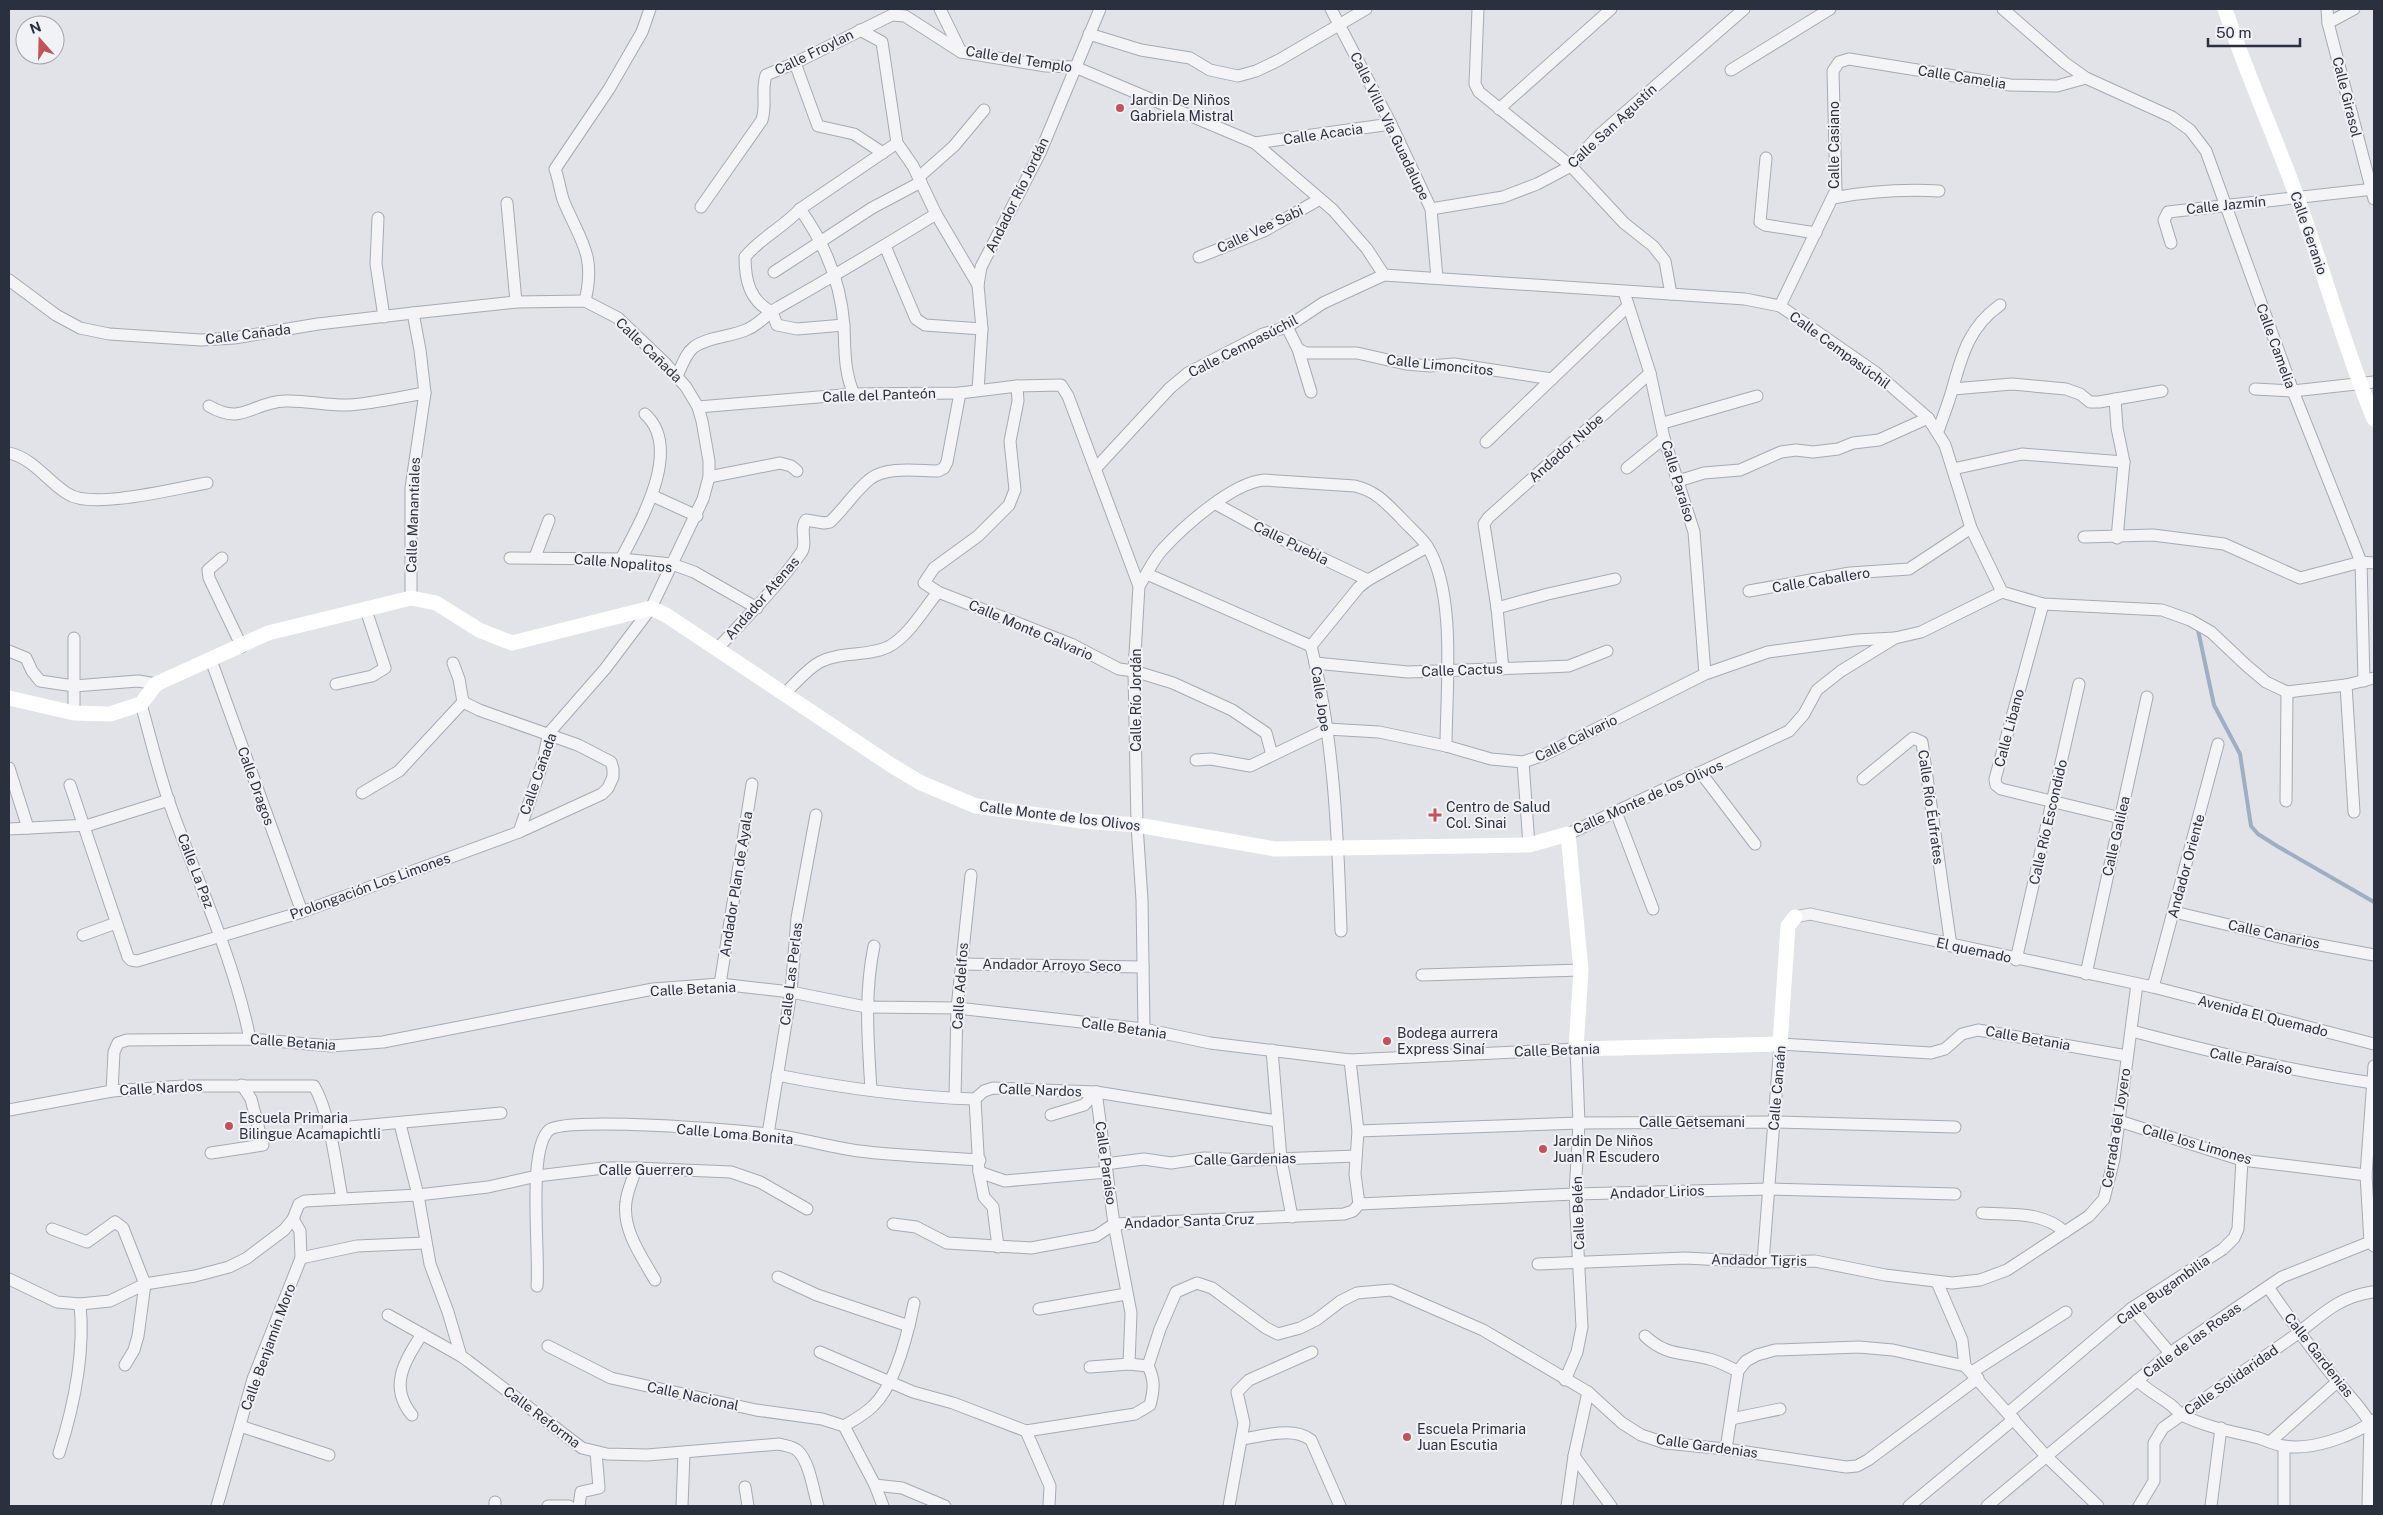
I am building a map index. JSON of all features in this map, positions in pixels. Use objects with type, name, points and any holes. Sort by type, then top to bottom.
[{"type":"street","points":[[585,301],[590,279],[585,246],[564,200],[555,169],[559,160],[609,89],[642,32],[650,9]]},
{"type":"street","points":[[940,9],[962,52]]},
{"type":"street","name":"Andador Río Jordán","points":[[978,390],[982,329],[978,285],[981,267],[1040,153],[1100,9]]},
{"type":"street","name":"Calle Villa Vía Guadalupe","points":[[1330,9],[1391,124],[1431,209],[1437,278]]},
{"type":"street","points":[[1089,34],[1141,50],[1190,58],[1210,70],[1238,76],[1279,60],[1366,9]]},
{"type":"street","points":[[1478,9],[1475,84],[1479,92],[1571,166],[1624,223],[1659,254],[1667,267],[1671,294]]},
{"type":"street","points":[[1498,109],[1611,9]]},
{"type":"street","name":"Calle San Agustín","points":[[1431,209],[1502,198],[1537,184],[1571,166],[1597,137],[1744,9]]},
{"type":"street","points":[[1731,70],[1830,9]]},
{"type":"street","name":"Calle Camelia","points":[[2003,9],[2065,63],[2086,78],[2172,117],[2190,130],[2206,151],[2224,205],[2293,390],[2361,562],[2369,680]]},
{"type":"street","name":"Calle Geranio","points":[[2226,9],[2239,49],[2367,383],[2374,419]]},
{"type":"street","name":"Calle Girasol","points":[[2327,9],[2328,23],[2373,193]]},
{"type":"street","points":[[2328,23],[2354,9]]},
{"type":"street","name":"Calle del Templo","points":[[892,14],[905,16],[962,52],[1046,66],[1075,67],[1255,144],[1320,199],[1353,231],[1384,276]]},
{"type":"street","name":"Calle Froylan","points":[[701,207],[762,120],[766,108],[762,88],[766,75],[795,63],[892,14]]},
{"type":"street","points":[[860,30],[882,42],[897,143],[920,180],[936,214],[978,285]]},
{"type":"street","name":"Calle Camelia","points":[[1839,62],[1849,59],[2010,85],[2058,86],[2086,78]]},
{"type":"street","name":"Calle Casiano","points":[[1780,306],[1836,190],[1833,71],[1839,62]]},
{"type":"street","points":[[795,63],[818,126],[854,134],[883,153]]},
{"type":"street","points":[[774,272],[872,208],[920,180],[954,146],[984,110]]},
{"type":"street","name":"Calle Acacia","points":[[1255,144],[1391,124]]},
{"type":"street","points":[[844,325],[797,329],[777,325],[772,312],[755,300],[747,284],[745,257],[751,249],[788,222],[800,209],[897,143]]},
{"type":"street","points":[[1766,158],[1760,222],[1765,225],[1816,233]]},
{"type":"street","points":[[1833,198],[1875,190],[1938,191]]},
{"type":"street","name":"Calle Jazmín","points":[[2171,243],[2164,220],[2168,212],[2297,198],[2373,193]]},
{"type":"street","name":"Calle Vee Sabi","points":[[1199,257],[1264,231],[1320,199]]},
{"type":"street","points":[[507,202],[516,302]]},
{"type":"street","points":[[800,209],[822,241],[834,276],[844,325],[847,377],[854,394]]},
{"type":"street","points":[[678,376],[685,357],[694,347],[703,342],[748,330],[772,312],[936,214]]},
{"type":"street","points":[[378,218],[376,264],[384,317]]},
{"type":"street","points":[[885,246],[916,319],[925,325],[982,329]]},
{"type":"street","name":"Calle Cempasúchil","points":[[1096,468],[1170,388],[1188,373],[1263,334],[1287,327],[1323,303],[1384,276],[1745,299],[1780,306],[1875,372],[1928,418],[1945,444],[1971,528],[2002,592]]},
{"type":"street","name":"Calle Cañada","points":[[9,280],[56,315],[80,328],[109,334],[201,340],[413,312],[516,302],[585,301],[618,318],[678,376],[698,407],[709,461],[709,477],[697,516],[651,608],[605,670],[549,733],[542,765],[519,832]]},
{"type":"street","name":"Calle Paraíso","points":[[1624,292],[1650,372],[1663,423],[1664,438],[1694,532],[1705,674]]},
{"type":"street","points":[[1486,442],[1628,306]]},
{"type":"street","points":[[1938,431],[1953,389],[1960,359],[1970,336],[1980,323],[2000,306]]},
{"type":"street","name":"Calle Manantiales","points":[[410,598],[411,488],[425,393],[413,312]]},
{"type":"street","points":[[1287,327],[1298,349],[1311,392]]},
{"type":"street","name":"Calle Limoncitos","points":[[1298,349],[1306,353],[1357,354],[1406,364],[1430,366],[1454,364],[1552,379]]},
{"type":"street","name":"Andador Nube","points":[[1497,608],[1483,532],[1484,524],[1488,518],[1650,372]]},
{"type":"street","points":[[2255,389],[2293,390],[2367,383]]},
{"type":"street","points":[[1953,389],[2012,384],[2066,389],[2080,394],[2090,402],[2162,391]]},
{"type":"street","name":"Calle del Panteón","points":[[698,407],[854,394],[960,393],[1016,386],[1061,385]]},
{"type":"street","name":"Calle Río Jordán","points":[[1061,385],[1068,396],[1096,468],[1139,586],[1134,671],[1137,825],[1143,927],[1144,1029]]},
{"type":"street","points":[[785,693],[819,662],[831,658],[875,651],[888,646],[904,635],[938,592],[924,583],[934,568],[978,536],[1009,505],[1015,490],[1010,441],[1018,402],[1016,386]]},
{"type":"street","points":[[209,406],[224,415],[242,414],[263,406],[285,401],[350,405],[425,393]]},
{"type":"street","name":"Andador Atenas","points":[[717,649],[756,608],[803,551],[803,526],[806,520],[830,522],[869,479],[879,474],[893,471],[938,471],[944,468],[947,462],[960,393]]},
{"type":"street","points":[[1663,423],[1757,396]]},
{"type":"street","points":[[2115,399],[2117,428],[2124,462],[2117,538]]},
{"type":"street","points":[[621,560],[653,496],[659,462],[659,438],[654,422],[645,414]]},
{"type":"street","points":[[1678,481],[1704,473],[1740,470],[1781,452],[1796,450],[1812,452],[1838,449],[1853,443],[1880,440],[1928,418]]},
{"type":"street","points":[[1627,468],[1664,438]]},
{"type":"street","points":[[9,453],[29,462],[70,495],[86,499],[133,497],[207,483]]},
{"type":"street","points":[[1952,469],[2022,454],[2124,462]]},
{"type":"street","points":[[709,477],[780,464],[791,466],[797,471]]},
{"type":"street","points":[[1139,586],[1161,551],[1198,516],[1252,481],[1264,480],[1346,485],[1367,489],[1379,495],[1427,546],[1440,578],[1447,626],[1446,746]]},
{"type":"street","points":[[653,496],[697,516]]},
{"type":"street","name":"Calle Puebla","points":[[1216,504],[1267,532],[1368,580]]},
{"type":"street","points":[[535,557],[549,520]]},
{"type":"street","name":"Calle Caballero","points":[[1749,591],[1850,573],[1909,569],[1971,528]]},
{"type":"street","points":[[2084,537],[2152,536],[2224,544],[2300,578],[2361,562],[2374,563]]},
{"type":"street","points":[[1147,574],[1311,646],[1359,587],[1427,546]]},
{"type":"street","points":[[222,558],[208,570],[209,578],[242,646]]},
{"type":"street","name":"Calle Nopalitos","points":[[510,558],[621,560],[672,564],[702,576],[756,608]]},
{"type":"street","points":[[1503,669],[1497,608],[1615,579]]},
{"type":"street","name":"Calle Monte Calvario","points":[[938,592],[1071,644],[1119,669],[1134,671],[1173,683],[1232,710],[1266,733],[1272,755]]},
{"type":"street","points":[[2002,592],[2043,604],[2162,610],[2190,620],[2211,632],[2266,682],[2287,692],[2346,685],[2369,680]]},
{"type":"street","name":"Calle Monte de los Olivos","points":[[651,608],[666,615],[921,783],[976,806],[1081,821],[1137,825],[1275,849],[1529,845],[1568,834],[1789,731],[1804,714],[1817,690],[1842,671],[1895,638],[1921,632],[2002,592]]},
{"type":"street","points":[[9,698],[74,713],[110,714],[141,704],[156,684],[268,633],[410,598],[436,602],[479,630],[512,643],[651,608]]},
{"type":"street","name":"Calle Libano","points":[[2043,604],[1995,779],[1996,785],[2001,789],[2121,818]]},
{"type":"street","points":[[336,684],[372,676],[385,668],[366,610]]},
{"type":"street","points":[[74,638],[74,713]]},
{"type":"street","name":"Calle Calvario","points":[[1196,760],[1210,758],[1250,766],[1326,729],[1379,732],[1446,746],[1491,759],[1523,762],[1544,756],[1705,674],[1768,652],[1857,640],[1895,638]]},
{"type":"street","name":"Calle Jope","points":[[1311,646],[1326,729],[1338,847],[1341,930]]},
{"type":"street","points":[[9,651],[26,658],[32,671],[40,681],[74,686],[138,681],[156,684]]},
{"type":"street","name":"Calle Cactus","points":[[1315,662],[1408,672],[1503,669],[1569,666],[1607,651]]},
{"type":"street","name":"Calle Dragos","points":[[211,660],[302,912]]},
{"type":"street","points":[[453,663],[459,679],[463,702]]},
{"type":"street","name":"Calle Río Escondido","points":[[2016,960],[2079,684]]},
{"type":"street","points":[[2346,685],[2354,812]]},
{"type":"street","points":[[2286,801],[2287,692]]},
{"type":"street","name":"Calle Galilea","points":[[2086,974],[2147,697]]},
{"type":"street","points":[[463,702],[510,722],[549,733]]},
{"type":"street","points":[[362,793],[399,771],[463,702]]},
{"type":"street","name":"Calle La Paz","points":[[141,704],[169,800],[242,999],[250,1038]]},
{"type":"street","name":"Prolongación Los Limones","points":[[220,936],[302,912],[519,832],[596,798],[608,788],[613,776],[611,762],[578,744],[549,733]]},
{"type":"street","name":"Calle Río Éufrates","points":[[1863,779],[1914,738],[1922,742],[1951,946]]},
{"type":"street","name":"Andador Oriente","points":[[2153,987],[2218,744]]},
{"type":"street","points":[[1523,762],[1529,845]]},
{"type":"street","points":[[9,768],[28,828]]},
{"type":"street","points":[[1702,773],[1755,844]]},
{"type":"street","name":"Andador Plan de Ayala","points":[[720,984],[752,784]]},
{"type":"street","points":[[70,785],[116,923],[131,960],[137,961],[220,936]]},
{"type":"street","points":[[9,829],[83,826],[169,800]]},
{"type":"street","points":[[1616,812],[1653,909]]},
{"type":"street","name":"Calle Las Perlas","points":[[768,1134],[776,1075],[791,992],[797,918],[816,815]]},
{"type":"street","name":"Calle Belén","points":[[1565,1380],[1577,1352],[1582,1327],[1575,1194],[1579,1123],[1576,1049],[1581,970],[1568,834]]},
{"type":"street","name":"Calle Adelfos","points":[[955,1098],[957,1008],[971,875]]},
{"type":"street","name":"Calle Canarios","points":[[2174,912],[2288,939],[2374,955]]},
{"type":"street","name":"El quemado","points":[[1795,917],[1810,914],[2016,960],[2153,987]]},
{"type":"street","name":"Calle Canaán","points":[[1764,1262],[1788,926],[1795,917]]},
{"type":"street","points":[[83,935],[116,923]]},
{"type":"street","points":[[871,1090],[866,1007],[868,976],[874,946]]},
{"type":"street","name":"Andador Arroyo Seco","points":[[961,964],[1143,967]]},
{"type":"street","points":[[1422,974],[1581,970]]},
{"type":"street","name":"Calle Betania","points":[[112,1091],[114,1052],[118,1043],[127,1040],[250,1038],[331,1046],[383,1042],[653,990],[720,984],[791,992],[866,1007],[957,1008],[1144,1029],[1210,1042],[1350,1060],[1576,1049],[1780,1044],[1931,1053],[1945,1049],[1962,1034],[1978,1030],[2127,1056]]},
{"type":"street","name":"Cerrada del Joyero","points":[[1937,1282],[1952,1283],[1980,1280],[2007,1270],[2090,1216],[2104,1199],[2114,1159],[2137,984]]},
{"type":"street","name":"Avenida El Quemado","points":[[2153,987],[2374,1044]]},
{"type":"street","name":"Calle Paraíso","points":[[2132,1031],[2216,1054],[2312,1074],[2373,1082]]},
{"type":"street","points":[[1272,1050],[1281,1159],[1292,1217]]},
{"type":"street","points":[[1350,1060],[1358,1131],[1355,1174],[1356,1207]]},
{"type":"street","points":[[2372,1244],[2366,1175],[2374,1066]]},
{"type":"street","name":"Calle Nardos","points":[[776,1075],[838,1087],[955,1098],[975,1099],[984,1091],[993,1088],[1096,1092],[1277,1121]]},
{"type":"street","points":[[211,1153],[263,1145],[251,1099],[242,1085]]},
{"type":"street","name":"Calle Nardos","points":[[9,1110],[112,1091],[183,1086],[314,1086],[319,1094],[328,1129]]},
{"type":"street","points":[[1051,1115],[1084,1105],[1096,1092]]},
{"type":"street","name":"Calle Paraíso","points":[[1096,1092],[1114,1224],[1131,1313],[1129,1364]]},
{"type":"street","points":[[975,1099],[984,1197],[993,1207],[998,1247]]},
{"type":"street","points":[[342,1198],[328,1129],[501,1114]]},
{"type":"street","name":"Calle los Limones","points":[[2119,1121],[2242,1160],[2366,1175]]},
{"type":"street","name":"Calle Getsemani","points":[[1579,1123],[1774,1122],[1955,1127]]},
{"type":"street","name":"Calle Loma Bonita","points":[[536,1176],[536,1164],[550,1129],[558,1126],[595,1123],[768,1134],[859,1151],[980,1166]]},
{"type":"street","points":[[1358,1131],[1579,1123]]},
{"type":"street","points":[[400,1124],[418,1195],[430,1264],[448,1312],[461,1356]]},
{"type":"street","name":"Calle Gardenias","points":[[980,1166],[1005,1181],[1011,1181],[1106,1168],[1144,1159],[1171,1163],[1204,1158],[1281,1159],[1356,1156]]},
{"type":"street","name":"Calle Bugambilia","points":[[1909,1506],[2132,1308],[2223,1249],[2234,1238],[2238,1229],[2242,1160]]},
{"type":"street","name":"Calle Guerrero","points":[[293,1219],[299,1204],[342,1198],[418,1195],[488,1187],[536,1176],[604,1168],[731,1172],[760,1182],[807,1209]]},
{"type":"street","points":[[636,1168],[626,1201],[626,1219],[629,1232],[655,1280]]},
{"type":"street","points":[[536,1176],[538,1286]]},
{"type":"street","name":"Andador Lirios","points":[[1356,1207],[1575,1194],[1768,1189],[1955,1194]]},
{"type":"street","name":"Andador Santa Cruz","points":[[893,1224],[916,1227],[947,1243],[1031,1248],[1096,1236],[1114,1224],[1344,1214],[1356,1207]]},
{"type":"street","points":[[1982,1213],[2043,1217],[2054,1222],[2065,1232]]},
{"type":"street","points":[[9,1279],[57,1302],[80,1304],[110,1300],[145,1284],[195,1276],[229,1267],[247,1258],[284,1230],[293,1219]]},
{"type":"street","name":"Calle Benjamín Moro","points":[[217,1506],[253,1379],[302,1258],[300,1231],[293,1219]]},
{"type":"street","points":[[52,1230],[86,1242],[115,1222],[122,1228],[145,1284],[138,1336],[134,1350],[125,1365]]},
{"type":"street","points":[[302,1258],[358,1246],[425,1243]]},
{"type":"street","name":"Calle de las Rosas","points":[[1987,1506],[2170,1353],[2282,1277],[2372,1244]]},
{"type":"street","name":"Andador Tigris","points":[[1538,1264],[1685,1258],[1764,1262],[1815,1261],[1885,1275],[1937,1282]]},
{"type":"street","points":[[778,1277],[817,1295],[909,1326]]},
{"type":"street","points":[[1937,1282],[1962,1340],[1972,1372],[2047,1456],[2098,1506]]},
{"type":"street","name":"Calle Gardenias","points":[[1148,1366],[1160,1329],[1176,1292],[1197,1283],[1212,1288],[1266,1328],[1278,1334],[1300,1328],[1316,1320],[1341,1301],[1357,1293],[1391,1290],[1483,1330],[1588,1392],[1622,1423],[1641,1435],[1665,1443],[1726,1449],[1846,1467],[1857,1466],[1868,1460],[1972,1372],[2066,1312]]},
{"type":"street","name":"Calle Gardenias","points":[[2268,1287],[2337,1382],[2372,1422]]},
{"type":"street","name":"Calle Solidaridad","points":[[2139,1506],[2154,1480],[2153,1452],[2158,1434],[2300,1332],[2322,1312],[2362,1294],[2372,1292]]},
{"type":"street","points":[[1039,1309],[1126,1294]]},
{"type":"street","points":[[883,1506],[875,1485],[844,1426],[873,1406],[890,1380],[909,1326],[914,1303]]},
{"type":"street","points":[[59,1453],[73,1402],[79,1359],[80,1304]]},
{"type":"street","points":[[2132,1308],[2170,1353]]},
{"type":"street","name":"Calle Reforma","points":[[388,1315],[461,1356],[582,1448],[607,1454],[647,1455],[779,1444],[790,1446],[796,1450],[804,1462],[818,1506]]},
{"type":"street","points":[[412,1414],[400,1394],[400,1381],[403,1367],[422,1334]]},
{"type":"street","points":[[1644,1336],[1656,1347],[1666,1351],[1710,1359],[1738,1371]]},
{"type":"street","name":"Calle Nacional","points":[[548,1346],[611,1378],[756,1410],[822,1420],[844,1426]]},
{"type":"street","points":[[1726,1449],[1738,1371],[1746,1360],[1775,1350],[1859,1347],[1893,1350],[1972,1372]]},
{"type":"street","points":[[820,1352],[890,1380],[913,1392],[953,1403],[1026,1431],[1135,1414],[1150,1405],[1154,1391],[1153,1377],[1148,1366],[1129,1364],[1090,1367]]},
{"type":"street","points":[[1228,1506],[1244,1423],[1237,1392],[1242,1385],[1312,1352]]},
{"type":"street","points":[[2137,1380],[2149,1393],[2170,1404],[2182,1415],[2235,1434],[2271,1441],[2284,1447],[2308,1446],[2333,1440],[2355,1433],[2372,1422]]},
{"type":"street","points":[[2271,1441],[2337,1382]]},
{"type":"street","points":[[1567,1506],[1574,1456],[1588,1392]]},
{"type":"street","points":[[1731,1419],[1780,1409]]},
{"type":"street","points":[[2368,1506],[2372,1422]]},
{"type":"street","points":[[240,1426],[329,1456]]},
{"type":"street","points":[[2211,1506],[2221,1428]]},
{"type":"street","points":[[1026,1431],[1050,1486],[1049,1506]]},
{"type":"street","points":[[1242,1439],[1295,1432],[1304,1434],[1311,1440],[1340,1506]]},
{"type":"street","points":[[2284,1447],[2284,1506]]},
{"type":"street","points":[[579,1506],[581,1492],[599,1488],[596,1452]]},
{"type":"street","points":[[682,1506],[684,1453]]},
{"type":"street","points":[[1574,1456],[1611,1506]]},
{"type":"street","points":[[875,1485],[902,1488],[945,1506]]},
{"type":"street","points":[[745,1487],[748,1506]]},
{"type":"street","points":[[548,1506],[569,1506]]},
{"type":"waterway","points":[[2198,630],[2214,705],[2240,754],[2251,826],[2258,834],[2277,846],[2374,902]]},
{"type":"place","name":"Jardin De Niños Gabriela Mistral","points":[[1120,108]]},
{"type":"place","name":"Centro de Salud Col. Sinai","points":[[1435,815]]},
{"type":"place","name":"Bodega aurrera Express Sinaí","points":[[1387,1041]]},
{"type":"place","name":"Escuela Primaria Bilingue Acamapichtli","points":[[229,1126]]},
{"type":"place","name":"Jardin De Niños Juan R Escudero","points":[[1543,1149]]},
{"type":"place","name":"Escuela Primaria Juan Escutia","points":[[1407,1437]]}]
